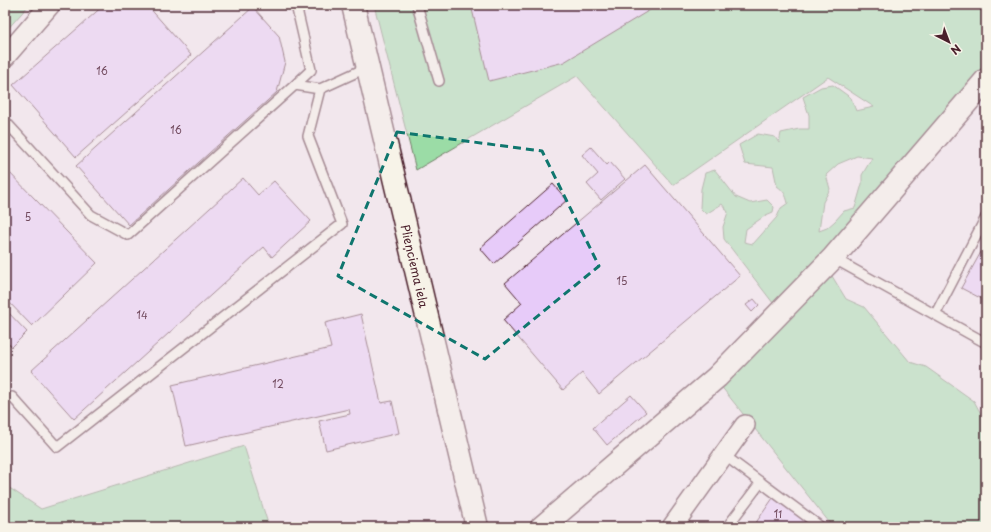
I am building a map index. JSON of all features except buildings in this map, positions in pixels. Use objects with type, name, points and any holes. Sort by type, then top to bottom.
[{"type":"street","points":[[5,57],[50,5]]},
{"type":"street","name":"Plieņciema iela","points":[[354,5],[477,527]]},
{"type":"street","points":[[542,527],[717,377],[833,258],[986,80]]},
{"type":"street","points":[[672,527],[745,425]]},
{"type":"lane","points":[[5,121],[91,215],[128,235],[311,70],[296,5]]},
{"type":"lane","points":[[417,5],[440,81]]},
{"type":"lane","points":[[295,85],[320,89],[368,67]]},
{"type":"lane","points":[[12,397],[57,447],[342,224],[308,136],[320,89]]},
{"type":"lane","points":[[935,315],[986,217]]},
{"type":"lane","points":[[833,258],[986,343]]},
{"type":"lane","points":[[724,455],[821,527]]},
{"type":"lane","points":[[727,527],[761,482]]},
{"type":"highlighted area","points":[[397,132],[542,151],[599,266],[485,359],[338,276]]},
{"type":"green space","points":[[5,5],[29,5],[5,32]]},
{"type":"green space","points":[[374,5],[986,5],[986,66],[832,250],[817,257],[810,271],[773,303],[724,239],[723,227],[728,212],[722,204],[706,214],[700,208],[701,189],[705,173],[715,170],[736,197],[750,203],[767,200],[774,207],[773,212],[746,229],[744,242],[753,244],[777,217],[781,208],[788,203],[784,193],[777,186],[773,167],[745,164],[739,145],[758,134],[775,137],[779,143],[781,133],[799,129],[809,129],[809,115],[803,97],[821,87],[833,85],[851,98],[856,111],[874,107],[828,77],[673,185],[577,76],[416,170]],"holes":[[[857,156],[872,158],[862,175],[862,184],[855,208],[844,211],[827,228],[819,231],[823,202],[830,189],[826,175],[838,164]]]},
{"type":"green space","points":[[832,276],[846,299],[864,307],[910,362],[926,367],[974,401],[986,423],[986,527],[833,527],[720,385]]},
{"type":"green space","points":[[244,446],[269,527],[5,527],[5,485],[41,509]]}]
